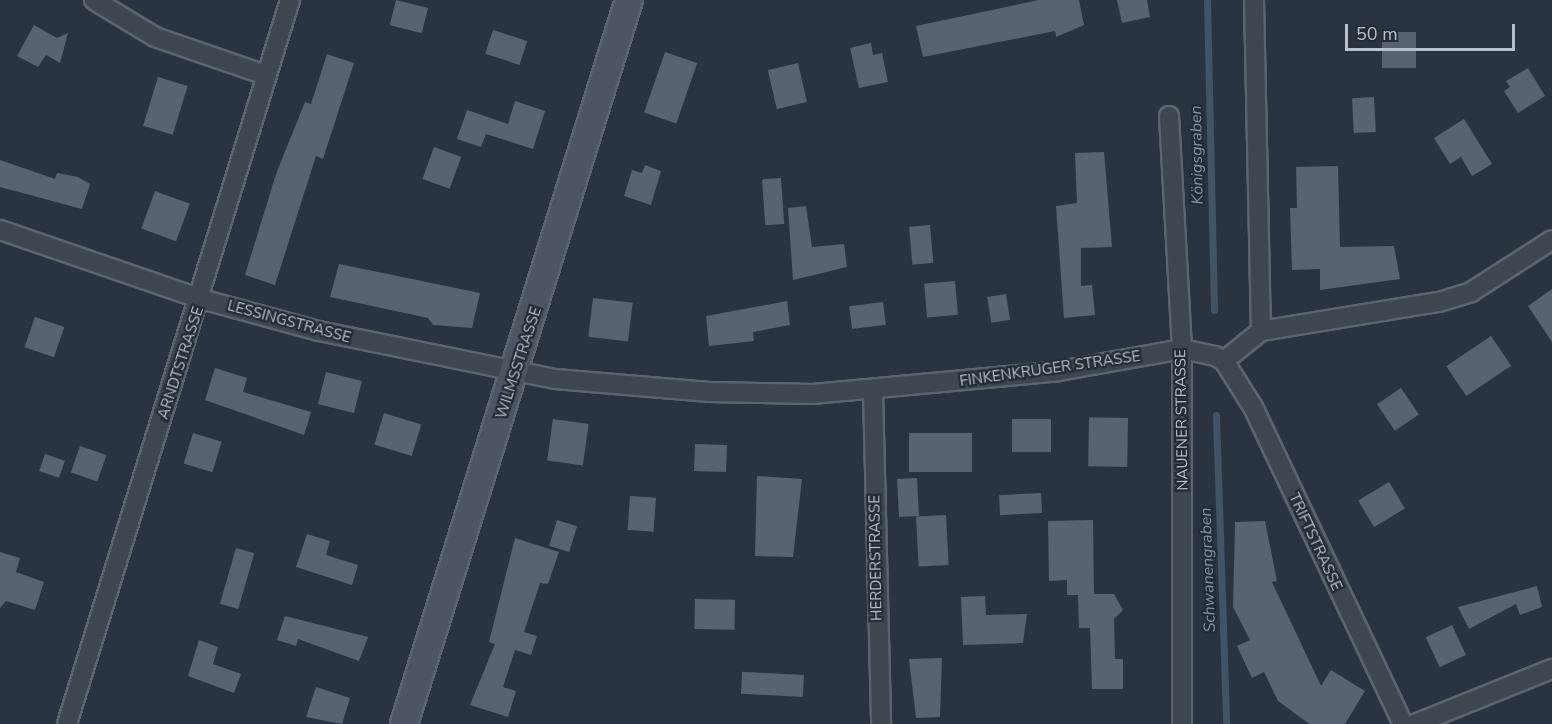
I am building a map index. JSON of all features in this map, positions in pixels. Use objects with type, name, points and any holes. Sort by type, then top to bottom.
[{"type":"street","points":[[94,0],[155,37],[266,75]]},
{"type":"street","name":"ARNDTSTRASSE","points":[[67,724],[201,299],[290,0]]},
{"type":"street","name":"WILMSSTRASSE","points":[[404,724],[515,373],[629,0]]},
{"type":"street","points":[[1254,0],[1261,332]]},
{"type":"street","name":"NAUENER STRASSE","points":[[1169,116],[1182,349],[1182,724]]},
{"type":"street","name":"LESSINGSTRASSE","points":[[0,230],[201,299],[388,348],[515,373]]},
{"type":"street","points":[[1224,362],[1261,332],[1439,302],[1471,292],[1552,240]]},
{"type":"street","name":"FINKENKRUGER STRASSE","points":[[515,373],[709,392],[873,391],[1059,370],[1182,349],[1224,362]]},
{"type":"street","name":"TRIFTSTRASSE","points":[[1224,362],[1253,407],[1403,724]]},
{"type":"street","name":"HERDERSTRASSE","points":[[873,391],[881,724]]},
{"type":"street","points":[[1414,724],[1552,669]]},
{"type":"building","points":[[396,0],[428,8],[422,33],[390,25]]},
{"type":"building","points":[[1039,0],[1079,0],[1084,25],[1056,37],[1055,31],[923,57],[916,26]]},
{"type":"building","points":[[1117,0],[1147,0],[1150,17],[1122,23]]},
{"type":"building","points":[[34,25],[57,38],[68,33],[60,63],[46,55],[38,67],[17,56]]},
{"type":"building","points":[[493,30],[527,41],[520,65],[485,54]]},
{"type":"building","points":[[1382,32],[1416,32],[1416,68],[1382,68]]},
{"type":"building","points":[[871,43],[873,55],[882,53],[888,82],[859,88],[850,48]]},
{"type":"building","points":[[665,52],[697,63],[676,124],[644,113]]},
{"type":"building","points":[[327,54],[354,63],[323,159],[316,156],[275,285],[245,275],[276,174],[305,102],[311,104]]},
{"type":"building","points":[[798,63],[807,102],[777,109],[768,70]]},
{"type":"building","points":[[1528,68],[1545,96],[1518,113],[1504,91],[1510,87],[1506,81]]},
{"type":"building","points":[[158,77],[188,86],[173,135],[143,126]]},
{"type":"building","points":[[1374,97],[1376,132],[1354,133],[1352,98]]},
{"type":"building","points":[[515,101],[545,111],[533,149],[486,134],[481,147],[457,139],[467,110],[508,124]]},
{"type":"building","points":[[1464,119],[1492,164],[1472,176],[1461,157],[1450,164],[1434,138]]},
{"type":"building","points":[[434,147],[461,157],[450,189],[422,179]]},
{"type":"building","points":[[1104,152],[1112,247],[1081,248],[1081,286],[1092,285],[1095,315],[1064,318],[1056,206],[1077,203],[1075,153]]},
{"type":"building","points":[[0,160],[55,179],[57,173],[78,177],[90,184],[82,209],[0,187]]},
{"type":"building","points":[[645,165],[661,171],[651,205],[624,196],[632,170],[642,173]]},
{"type":"building","points":[[1338,166],[1340,247],[1394,246],[1400,279],[1320,290],[1320,269],[1292,270],[1290,208],[1297,208],[1296,167]]},
{"type":"building","points":[[781,178],[784,224],[765,225],[762,179]]},
{"type":"building","points":[[155,191],[190,204],[176,241],[141,229]]},
{"type":"building","points":[[806,206],[812,247],[844,244],[847,267],[793,280],[788,208]]},
{"type":"building","points":[[930,225],[933,263],[912,265],[909,227]]},
{"type":"building","points":[[339,264],[480,293],[472,328],[433,325],[428,318],[330,297]]},
{"type":"building","points":[[955,281],[958,315],[927,318],[924,284]]},
{"type":"building","points":[[1552,289],[1552,342],[1528,306]]},
{"type":"building","points":[[1006,294],[1010,320],[991,323],[987,297]]},
{"type":"building","points":[[593,298],[633,303],[628,342],[588,337]]},
{"type":"building","points":[[787,301],[790,325],[753,332],[754,341],[709,346],[706,316]]},
{"type":"building","points":[[883,302],[886,325],[852,329],[849,306]]},
{"type":"building","points":[[35,317],[64,327],[54,357],[25,347]]},
{"type":"building","points":[[1491,336],[1511,366],[1466,396],[1446,366]]},
{"type":"building","points":[[215,368],[247,378],[243,392],[311,412],[304,435],[205,400]]},
{"type":"building","points":[[326,372],[362,381],[354,413],[318,404]]},
{"type":"building","points":[[1401,388],[1419,415],[1395,431],[1377,404]]},
{"type":"building","points":[[384,413],[421,424],[412,456],[374,445]]},
{"type":"building","points":[[1089,417],[1128,418],[1127,467],[1088,466]]},
{"type":"building","points":[[553,419],[589,424],[583,466],[547,461]]},
{"type":"building","points":[[1012,419],[1051,419],[1051,452],[1012,452]]},
{"type":"building","points":[[193,433],[222,442],[212,472],[184,464]]},
{"type":"building","points":[[909,433],[972,433],[972,472],[909,472]]},
{"type":"building","points":[[695,444],[727,445],[726,472],[694,471]]},
{"type":"building","points":[[80,446],[106,455],[97,482],[71,472]]},
{"type":"building","points":[[45,454],[65,461],[59,478],[39,471]]},
{"type":"building","points":[[757,476],[802,479],[793,557],[755,556]]},
{"type":"building","points":[[917,478],[919,516],[899,517],[897,479]]},
{"type":"building","points":[[1389,482],[1405,509],[1374,527],[1358,501]]},
{"type":"building","points":[[1041,493],[1042,513],[1000,515],[999,495]]},
{"type":"building","points":[[630,496],[656,498],[654,532],[628,530]]},
{"type":"building","points":[[946,515],[949,565],[919,567],[916,517]]},
{"type":"building","points":[[557,520],[577,526],[569,552],[549,546]]},
{"type":"building","points":[[1093,520],[1094,594],[1114,594],[1123,610],[1114,619],[1115,659],[1123,659],[1123,689],[1092,689],[1090,628],[1079,628],[1078,595],[1067,595],[1067,580],[1049,581],[1048,521]]},
{"type":"building","points":[[1265,521],[1277,581],[1272,582],[1321,686],[1331,670],[1365,691],[1345,724],[1310,724],[1301,718],[1278,701],[1264,672],[1252,678],[1237,646],[1250,640],[1233,607],[1235,522]]},
{"type":"building","points":[[307,534],[330,541],[326,555],[358,565],[352,585],[296,567]]},
{"type":"building","points":[[515,538],[559,552],[548,584],[540,583],[524,632],[537,636],[531,655],[515,650],[503,687],[516,691],[508,717],[470,705],[495,644],[489,642]]},
{"type":"building","points":[[236,548],[254,553],[238,609],[220,604]]},
{"type":"building","points":[[0,552],[20,558],[16,572],[44,582],[35,610],[6,601],[0,608]]},
{"type":"building","points":[[1537,586],[1542,607],[1520,615],[1516,604],[1469,629],[1458,607]]},
{"type":"building","points":[[985,596],[986,615],[1027,614],[1023,643],[963,645],[961,597]]},
{"type":"building","points":[[695,599],[735,600],[734,630],[694,629]]},
{"type":"building","points":[[285,616],[368,637],[359,661],[298,639],[296,646],[277,640]]},
{"type":"building","points":[[1452,625],[1466,655],[1440,667],[1426,637]]},
{"type":"building","points":[[199,640],[218,647],[213,664],[241,674],[234,693],[188,676]]},
{"type":"building","points":[[942,658],[940,717],[916,718],[909,659]]},
{"type":"building","points":[[742,672],[804,675],[803,697],[741,694]]},
{"type":"building","points":[[316,687],[350,698],[342,724],[306,717]]},
{"type":"waterway","name":"Königsgraben","points":[[1207,0],[1214,310]]},
{"type":"waterway","name":"Schwanengraben","points":[[1216,415],[1226,724]]}]
